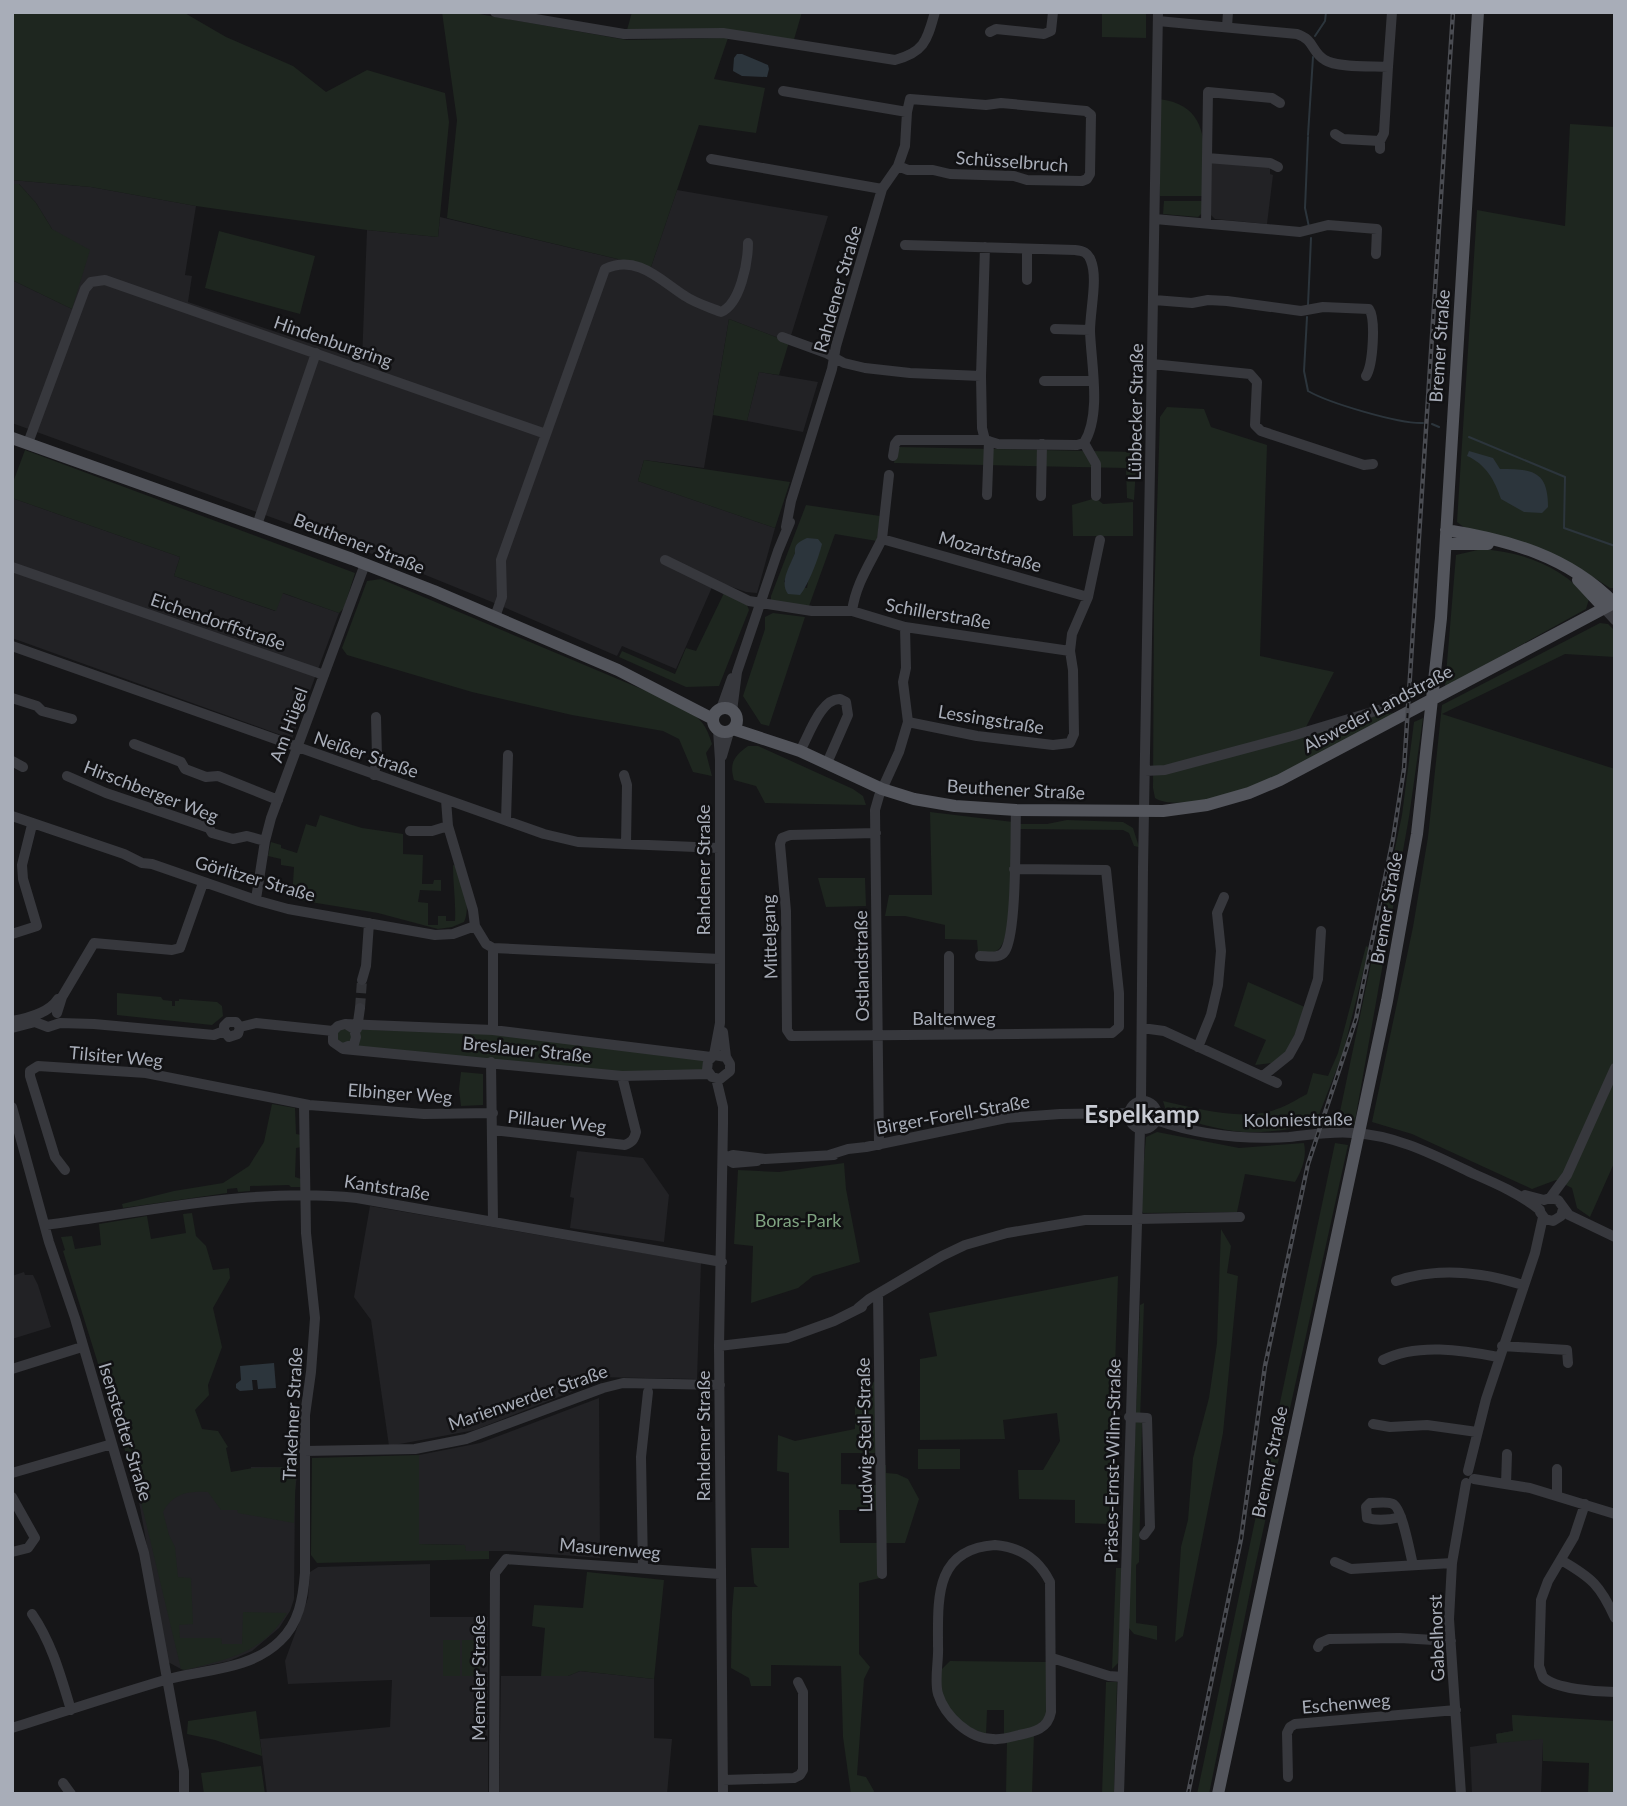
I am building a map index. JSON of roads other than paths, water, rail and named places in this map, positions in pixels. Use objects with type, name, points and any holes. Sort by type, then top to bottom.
[{"type":"main road","name":"Bremer Straße","points":[[1218,1794],[1399,944],[1424,780],[1437,671],[1478,12]]},
{"type":"main road","name":"Beuthener Straße","points":[[12,438],[365,564],[618,670],[685,703],[882,789],[914,799],[955,806],[1144,812]]},
{"type":"main road","points":[[1446,537],[1503,545],[1531,553],[1572,574],[1612,604]]},
{"type":"main road","name":"Alsweder Landstraße","points":[[1144,812],[1207,805],[1249,793],[1291,775],[1612,604]]},
{"type":"street","points":[[495,12],[624,34],[723,33],[894,60],[911,56],[925,45],[935,12]]},
{"type":"street","points":[[990,32],[996,29],[1044,34],[1051,31],[1053,12]]},
{"type":"street","points":[[1227,27],[1228,12]]},
{"type":"street","points":[[1335,135],[1380,145],[1384,133],[1392,12]]},
{"type":"street","points":[[1158,17],[1297,34],[1311,41],[1317,52],[1331,63],[1388,67]]},
{"type":"street","name":"Lübbecker Straße","points":[[1144,812],[1158,17]]},
{"type":"street","points":[[783,92],[906,112]]},
{"type":"street","points":[[1206,223],[1208,92],[1272,98],[1280,103]]},
{"type":"street","name":"Rahdener Straße","points":[[726,1057],[720,1023],[719,848],[720,760],[725,720],[737,672],[786,527],[792,519],[796,491],[882,189],[898,166],[905,146],[906,112],[910,99]]},
{"type":"street","name":"Schüsselbruch","points":[[898,166],[908,170],[1014,176],[1027,180],[1082,181],[1090,174],[1092,120],[1086,111],[1001,103],[986,105],[910,99]]},
{"type":"street","points":[[1208,158],[1270,163],[1278,167]]},
{"type":"street","points":[[711,159],[882,189]]},
{"type":"street","points":[[1155,219],[1300,232],[1328,225],[1377,229],[1376,254]]},
{"type":"street","points":[[495,617],[502,597],[501,560],[605,269],[617,264],[650,271],[687,298],[721,312],[735,301],[748,256],[748,243]]},
{"type":"street","points":[[905,246],[1075,250],[1085,252],[1091,258],[1094,268],[1090,330],[1093,381],[1090,434],[1084,443]]},
{"type":"street","points":[[985,247],[981,376],[987,440],[987,495]]},
{"type":"street","points":[[1027,249],[1027,280]]},
{"type":"street","name":"Hindenburgring","points":[[28,443],[85,289],[98,279],[546,434]]},
{"type":"street","points":[[1154,300],[1192,303],[1227,301],[1301,311],[1323,307],[1369,309],[1373,314],[1372,342],[1370,370],[1366,376]]},
{"type":"street","points":[[1055,329],[1090,330]]},
{"type":"street","points":[[782,337],[865,368],[981,376]]},
{"type":"street","points":[[257,525],[316,354]]},
{"type":"street","points":[[1152,364],[1250,374],[1257,382],[1255,425],[1261,431],[1364,465],[1373,464]]},
{"type":"street","points":[[1044,381],[1093,381]]},
{"type":"street","points":[[893,456],[895,441],[898,440],[1084,443]]},
{"type":"street","points":[[1084,443],[1096,464],[1096,496]]},
{"type":"street","points":[[1041,496],[1042,444]]},
{"type":"street","points":[[852,611],[862,574],[883,539],[889,475]]},
{"type":"street","name":"Mozartstraße","points":[[883,539],[1088,597]]},
{"type":"street","name":"Lessingstraße","points":[[908,722],[977,736],[1053,745],[1070,743],[1074,734],[1070,651],[1072,634],[1088,597],[1100,540]]},
{"type":"street","name":"Schillerstraße","points":[[664,559],[760,604],[812,611],[852,611],[905,627],[1070,651]]},
{"type":"street","name":"Am Hügel","points":[[256,899],[265,841],[278,800],[365,564]]},
{"type":"street","name":"Eichendorffstraße","points":[[12,567],[324,676]]},
{"type":"street","points":[[1612,604],[1615,620]]},
{"type":"street","points":[[905,627],[906,668],[902,682],[908,722]]},
{"type":"street","name":"Neißer Straße","points":[[12,646],[374,775],[571,841],[719,848]]},
{"type":"street","points":[[12,698],[59,717],[72,719]]},
{"type":"street","points":[[800,751],[822,708],[833,698],[840,699],[846,702],[848,715],[827,763]]},
{"type":"street","points":[[1145,771],[1165,770],[1292,736],[1382,709],[1394,699]]},
{"type":"street","points":[[374,775],[377,757],[376,717]]},
{"type":"street","name":"Ostlandstraße","points":[[879,1145],[876,810],[908,722]]},
{"type":"street","points":[[134,744],[181,762],[185,769],[206,777],[218,776],[278,800]]},
{"type":"street","points":[[506,820],[508,755]]},
{"type":"street","points":[[12,761],[23,767]]},
{"type":"street","points":[[624,775],[627,785],[626,844]]},
{"type":"street","name":"Hirschberger Weg","points":[[67,776],[106,793],[209,828],[212,833],[233,839],[247,836],[265,841]]},
{"type":"street","points":[[446,800],[448,826],[473,910],[475,926],[486,944],[493,948],[720,959]]},
{"type":"street","points":[[980,956],[997,956],[1004,952],[1009,939],[1013,909],[1016,810]]},
{"type":"street","points":[[1141,1101],[1144,812]]},
{"type":"street","name":"Görlitzer Straße","points":[[12,816],[32,825],[94,843],[142,863],[288,909],[435,935],[453,934],[475,926]]},
{"type":"street","points":[[12,934],[37,926],[23,879],[22,865],[32,825]]},
{"type":"street","points":[[410,831],[432,831],[448,826]]},
{"type":"street","name":"Mittelgang","points":[[791,1036],[787,1030],[786,911],[780,844],[783,837],[790,835],[876,833]]},
{"type":"street","name":"Baltenweg","points":[[791,1036],[1117,1031],[1119,993],[1106,870],[1014,869]]},
{"type":"street","points":[[12,1028],[51,1016],[94,943],[172,950],[180,948],[203,883]]},
{"type":"street","points":[[1198,1046],[1211,1015],[1218,985],[1221,951],[1217,913],[1224,897]]},
{"type":"street","points":[[362,980],[366,966],[369,923]]},
{"type":"street","points":[[1263,1076],[1289,1055],[1299,1037],[1314,999],[1321,931]]},
{"type":"street","points":[[493,948],[493,1030]]},
{"type":"street","points":[[949,956],[949,1035]]},
{"type":"street","points":[[357,1028],[345,1024],[338,1026],[333,1031],[333,1042],[342,1048],[354,1044],[357,1028],[360,1008]]},
{"type":"street","points":[[12,1021],[51,1016],[94,1024],[214,1035],[224,1031],[229,1037],[239,1034],[240,1027],[256,1023],[333,1031]]},
{"type":"street","name":"Rahdener Straße","points":[[713,1056],[720,1023]]},
{"type":"street","name":"Breslauer Straße","points":[[357,1028],[493,1030],[713,1056]]},
{"type":"street","points":[[1142,1028],[1164,1031],[1277,1083]]},
{"type":"street","name":"Breslauer Straße","points":[[342,1048],[622,1076],[712,1076]]},
{"type":"street","points":[[713,1056],[726,1057],[730,1072],[724,1078],[712,1076],[707,1065],[713,1056]]},
{"type":"street","points":[[491,1062],[493,1222]]},
{"type":"street","name":"Tilsiter Weg","points":[[65,1170],[55,1157],[30,1076],[30,1071],[38,1066],[146,1073],[304,1105]]},
{"type":"street","name":"Gabelhorst","points":[[1461,1794],[1451,1641],[1452,1563],[1477,1432],[1502,1346],[1537,1246],[1615,1068]]},
{"type":"street","name":"Pillauer Weg","points":[[493,1130],[625,1145],[631,1143],[636,1132],[622,1076]]},
{"type":"street","name":"Rahdener Straße","points":[[712,1076],[723,1107],[724,1158],[719,1346],[723,1794]]},
{"type":"street","points":[[1141,1101],[1154,1106],[1157,1120],[1150,1128],[1140,1129],[1131,1123],[1129,1113],[1133,1105],[1141,1101]]},
{"type":"street","name":"Elbinger Weg","points":[[304,1105],[424,1114],[493,1113]]},
{"type":"street","name":"Trakehner Straße","points":[[12,1728],[168,1679],[255,1659],[276,1645],[290,1629],[300,1608],[305,1573],[305,1415],[312,1372],[315,1318],[308,1265],[304,1105]]},
{"type":"street","name":"Isenstedter Straße","points":[[12,1107],[146,1559],[184,1771],[192,1794]]},
{"type":"street","name":"Birger-Forell-Straße","points":[[724,1158],[733,1163],[829,1155],[1006,1118],[1129,1113]]},
{"type":"street","name":"Koloniestraße","points":[[1157,1120],[1229,1137],[1353,1133],[1386,1138],[1411,1145],[1615,1237]]},
{"type":"street","name":"Präses-Ernst-Wilm-Straße","points":[[1119,1794],[1135,1220],[1140,1129]]},
{"type":"street","name":"Kantstraße","points":[[45,1225],[238,1197],[305,1194],[357,1198],[722,1262]]},
{"type":"street","points":[[719,1346],[787,1338],[834,1321],[942,1256],[982,1239],[1067,1222],[1240,1217]]},
{"type":"street","points":[[1396,1281],[1415,1275],[1477,1273],[1523,1285]]},
{"type":"street","name":"Ludwig-Steil-Straße","points":[[878,1295],[882,1574]]},
{"type":"street","points":[[1502,1346],[1567,1350],[1568,1363]]},
{"type":"street","points":[[12,1369],[82,1347]]},
{"type":"street","points":[[1383,1360],[1398,1352],[1470,1352],[1499,1357]]},
{"type":"street","name":"Marienwerder Straße","points":[[304,1451],[415,1449],[466,1439],[623,1383],[720,1385]]},
{"type":"street","points":[[643,1568],[640,1457],[648,1392]]},
{"type":"street","points":[[1129,1417],[1147,1418],[1150,1527],[1144,1535]]},
{"type":"street","points":[[1373,1424],[1390,1427],[1427,1425],[1477,1432]]},
{"type":"street","points":[[12,1473],[112,1444]]},
{"type":"street","points":[[1506,1484],[1507,1454]]},
{"type":"street","points":[[1557,1469],[1557,1496]]},
{"type":"street","points":[[1469,1478],[1557,1496],[1615,1514]]},
{"type":"street","points":[[12,1497],[35,1538],[28,1548],[12,1552]]},
{"type":"street","points":[[1585,1504],[1574,1537],[1548,1581],[1541,1600],[1539,1666],[1542,1676],[1553,1684],[1615,1692]]},
{"type":"street","points":[[1401,1517],[1413,1564]]},
{"type":"street","points":[[987,1545],[1010,1547],[1030,1557],[1050,1582],[1052,1658],[1051,1716],[1041,1729],[991,1740],[975,1736],[953,1718],[937,1689],[938,1596],[942,1580],[950,1566],[969,1551],[987,1545]]},
{"type":"street","name":"Masurenweg","points":[[500,1564],[513,1557],[720,1574]]},
{"type":"street","points":[[1561,1560],[1588,1576],[1602,1590],[1615,1618]]},
{"type":"street","points":[[1335,1562],[1351,1569],[1452,1563]]},
{"type":"street","name":"Memeler Straße","points":[[494,1794],[495,1573],[500,1564]]},
{"type":"street","points":[[33,1614],[43,1630],[56,1662],[71,1710]]},
{"type":"street","points":[[1318,1647],[1329,1639],[1400,1638],[1451,1641]]},
{"type":"street","points":[[1052,1658],[1109,1676],[1122,1677]]},
{"type":"street","points":[[723,1780],[794,1778],[800,1775],[803,1770],[803,1692],[798,1682]]},
{"type":"street","name":"Eschenweg","points":[[1288,1777],[1287,1733],[1295,1724],[1456,1710]]},
{"type":"street","name":"Isenstedter Straße","points":[[184,1771],[184,1794]]},
{"type":"street","points":[[63,1783],[71,1794]]},
{"type":"waterway","points":[[1315,36],[1325,21],[1326,12]]},
{"type":"waterway","points":[[1308,135],[1313,57]]},
{"type":"waterway","points":[[1308,137],[1305,208],[1309,227]]},
{"type":"waterway","points":[[1308,305],[1311,238]]},
{"type":"waterway","points":[[1307,317],[1304,371],[1308,391],[1364,412],[1423,423]]},
{"type":"waterway","points":[[1432,424],[1439,427]]},
{"type":"waterway","points":[[1469,437],[1565,477],[1564,528],[1615,546]]},
{"type":"tunnel","points":[[360,1008],[362,980]]},
{"type":"railway","points":[[1188,1794],[1241,1539],[1265,1366],[1308,1164],[1356,1019],[1393,839],[1404,769],[1453,12]]},
{"type":"district","name":"Espelkamp","points":[[1142,1115]]},
{"type":"park label","name":"Boras-Park","points":[[798,1221]]}]
